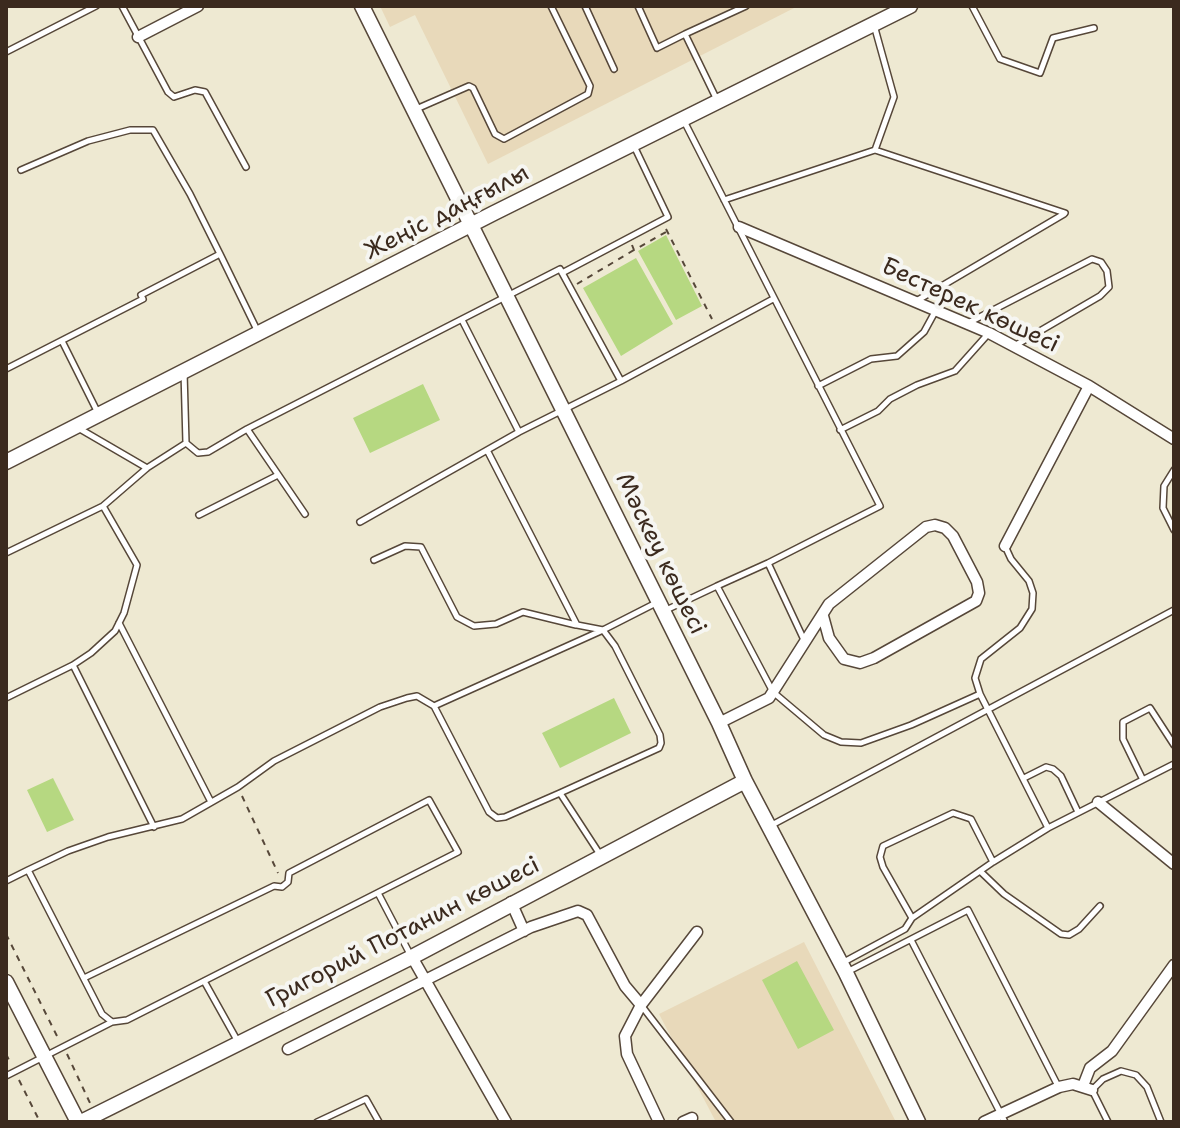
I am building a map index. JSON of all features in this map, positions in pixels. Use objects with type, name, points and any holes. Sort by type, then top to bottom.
[{"type":"street","points":[[138,37],[198,6]]},
{"type":"street","name":"Мәскеу көшесі","points":[[362,6],[506,298],[564,408],[745,781],[844,968],[918,1122]]},
{"type":"street","name":"Жеңіс даңғылы","points":[[6,462],[633,143],[910,6]]},
{"type":"street","name":"Бестерек көшесі","points":[[739,227],[989,333],[1089,386],[1174,439]]},
{"type":"street","points":[[1005,546],[1089,386]]},
{"type":"street","points":[[719,723],[769,698],[829,604],[926,527],[935,525],[945,528],[953,536],[977,582],[979,593],[976,601],[860,663],[844,659],[829,638],[823,616]]},
{"type":"street","name":"Григорий Потанин көшесі","points":[[79,1122],[412,957],[745,781]]},
{"type":"street","points":[[1098,802],[1174,864]]},
{"type":"street","points":[[511,902],[524,931]]},
{"type":"street","points":[[288,1049],[524,931],[578,911],[587,915],[625,986],[641,1005]]},
{"type":"street","points":[[659,1122],[627,1054],[625,1036],[629,1023],[641,1005],[697,932]]},
{"type":"street","points":[[412,957],[506,1122]]},
{"type":"street","points":[[984,1122],[1003,1118],[1059,1087],[1073,1084],[1088,1088],[1090,1068],[1112,1051],[1174,965]]},
{"type":"street","points":[[6,982],[79,1122]]},
{"type":"lane","points":[[6,52],[96,6]]},
{"type":"lane","points":[[122,6],[168,92],[174,97],[195,90],[205,92],[246,167]]},
{"type":"lane","points":[[413,111],[469,86],[473,88],[495,134],[504,139],[588,94],[590,86],[551,6]]},
{"type":"lane","points":[[585,6],[614,69]]},
{"type":"lane","points":[[638,6],[657,48],[746,6]]},
{"type":"lane","points":[[972,6],[1000,59],[1040,73],[1053,38],[1094,28]]},
{"type":"lane","points":[[874,24],[894,97],[875,150]]},
{"type":"lane","points":[[685,34],[718,101]]},
{"type":"lane","points":[[434,706],[603,630],[717,586],[880,506],[682,119]]},
{"type":"lane","points":[[21,170],[88,141],[130,130],[153,130],[190,194],[259,334]]},
{"type":"lane","points":[[562,273],[668,217],[633,143]]},
{"type":"lane","points":[[724,200],[875,150],[1065,213],[917,301]]},
{"type":"lane","points":[[6,369],[143,299],[141,295],[220,254]]},
{"type":"lane","points":[[967,324],[1092,259],[1101,262],[1107,271],[1109,287],[1100,296],[1014,346]]},
{"type":"lane","points":[[183,372],[186,443],[198,453],[208,452],[247,429],[560,269],[621,381]]},
{"type":"lane","points":[[360,522],[519,432],[773,299]]},
{"type":"lane","points":[[818,386],[871,359],[897,356],[924,332],[936,310]]},
{"type":"lane","points":[[462,320],[519,432]]},
{"type":"lane","points":[[840,430],[878,411],[903,392],[955,371],[989,333]]},
{"type":"lane","points":[[62,341],[99,414]]},
{"type":"lane","points":[[75,426],[147,468]]},
{"type":"lane","points":[[247,429],[305,514]]},
{"type":"lane","points":[[6,553],[103,506],[147,468],[186,443]]},
{"type":"lane","points":[[487,450],[577,625]]},
{"type":"lane","points":[[1174,470],[1164,486],[1163,508],[1174,530]]},
{"type":"lane","points":[[199,515],[278,475]]},
{"type":"lane","points":[[6,698],[73,665],[115,631],[124,613],[137,565],[103,506]]},
{"type":"lane","points":[[6,881],[68,851],[108,837],[182,819],[238,787],[274,761],[390,702],[417,696],[434,706],[489,812],[497,818],[659,748],[660,735],[615,646],[603,630],[523,612],[496,624],[474,626],[457,617],[421,547],[405,546],[374,560]]},
{"type":"lane","points":[[1005,546],[1011,559],[1029,581],[1033,593],[1032,609],[1020,628],[981,659],[975,678],[980,694],[1048,828]]},
{"type":"lane","points":[[768,563],[805,643]]},
{"type":"lane","points":[[717,586],[773,692],[824,735],[841,742],[861,743],[980,694]]},
{"type":"lane","points":[[769,827],[1174,610]]},
{"type":"lane","points":[[119,623],[211,802]]},
{"type":"lane","points":[[73,665],[154,827]]},
{"type":"lane","points":[[1142,778],[1123,739],[1123,722],[1150,708],[1174,745]]},
{"type":"lane","points":[[844,968],[905,929],[912,918],[993,862],[1048,828],[1174,764]]},
{"type":"lane","points":[[1023,778],[1046,767],[1053,769],[1061,776],[1078,812]]},
{"type":"lane","points":[[560,793],[601,856]]},
{"type":"lane","points":[[6,1076],[112,1022],[127,1020],[458,852],[429,800],[289,873],[288,882],[282,887],[274,886],[84,978]]},
{"type":"lane","points":[[912,918],[883,867],[880,857],[883,846],[953,813],[971,819],[993,862]]},
{"type":"lane","points":[[28,870],[102,1014],[112,1022]]},
{"type":"lane","points":[[980,871],[1004,894],[1061,934],[1069,935],[1079,929],[1100,906]]},
{"type":"lane","points":[[378,893],[412,957]]},
{"type":"lane","points":[[844,968],[911,940],[968,910],[1059,1087]]},
{"type":"lane","points":[[911,940],[1003,1118]]},
{"type":"lane","points":[[204,981],[239,1043]]},
{"type":"lane","points":[[641,1005],[731,1122]]},
{"type":"lane","points":[[1108,1122],[1088,1088],[1121,1071],[1136,1075],[1147,1087],[1161,1122]]},
{"type":"lane","points":[[317,1122],[366,1099],[379,1122]]},
{"type":"path","points":[[661,221],[717,329]]},
{"type":"path","points":[[570,288],[667,232]]},
{"type":"path","points":[[628,238],[634,250]]},
{"type":"path","points":[[238,787],[279,873],[288,882]]},
{"type":"path","points":[[6,934],[95,1115]]},
{"type":"path","points":[[6,1054],[40,1122]]},
{"type":"shaded area","points":[[380,6],[798,6],[488,164],[415,15],[390,27]]},
{"type":"shaded area","points":[[804,942],[896,1122],[716,1122],[659,1014]]},
{"type":"green space","points":[[666,235],[702,306],[676,320],[638,251]]},
{"type":"green space","points":[[636,258],[673,324],[621,356],[583,288]]},
{"type":"green space","points":[[423,384],[440,420],[370,453],[353,418]]},
{"type":"green space","points":[[614,698],[631,733],[560,768],[542,733]]},
{"type":"green space","points":[[53,778],[74,820],[47,832],[27,790]]},
{"type":"green space","points":[[797,961],[834,1030],[798,1049],[762,980]]}]
